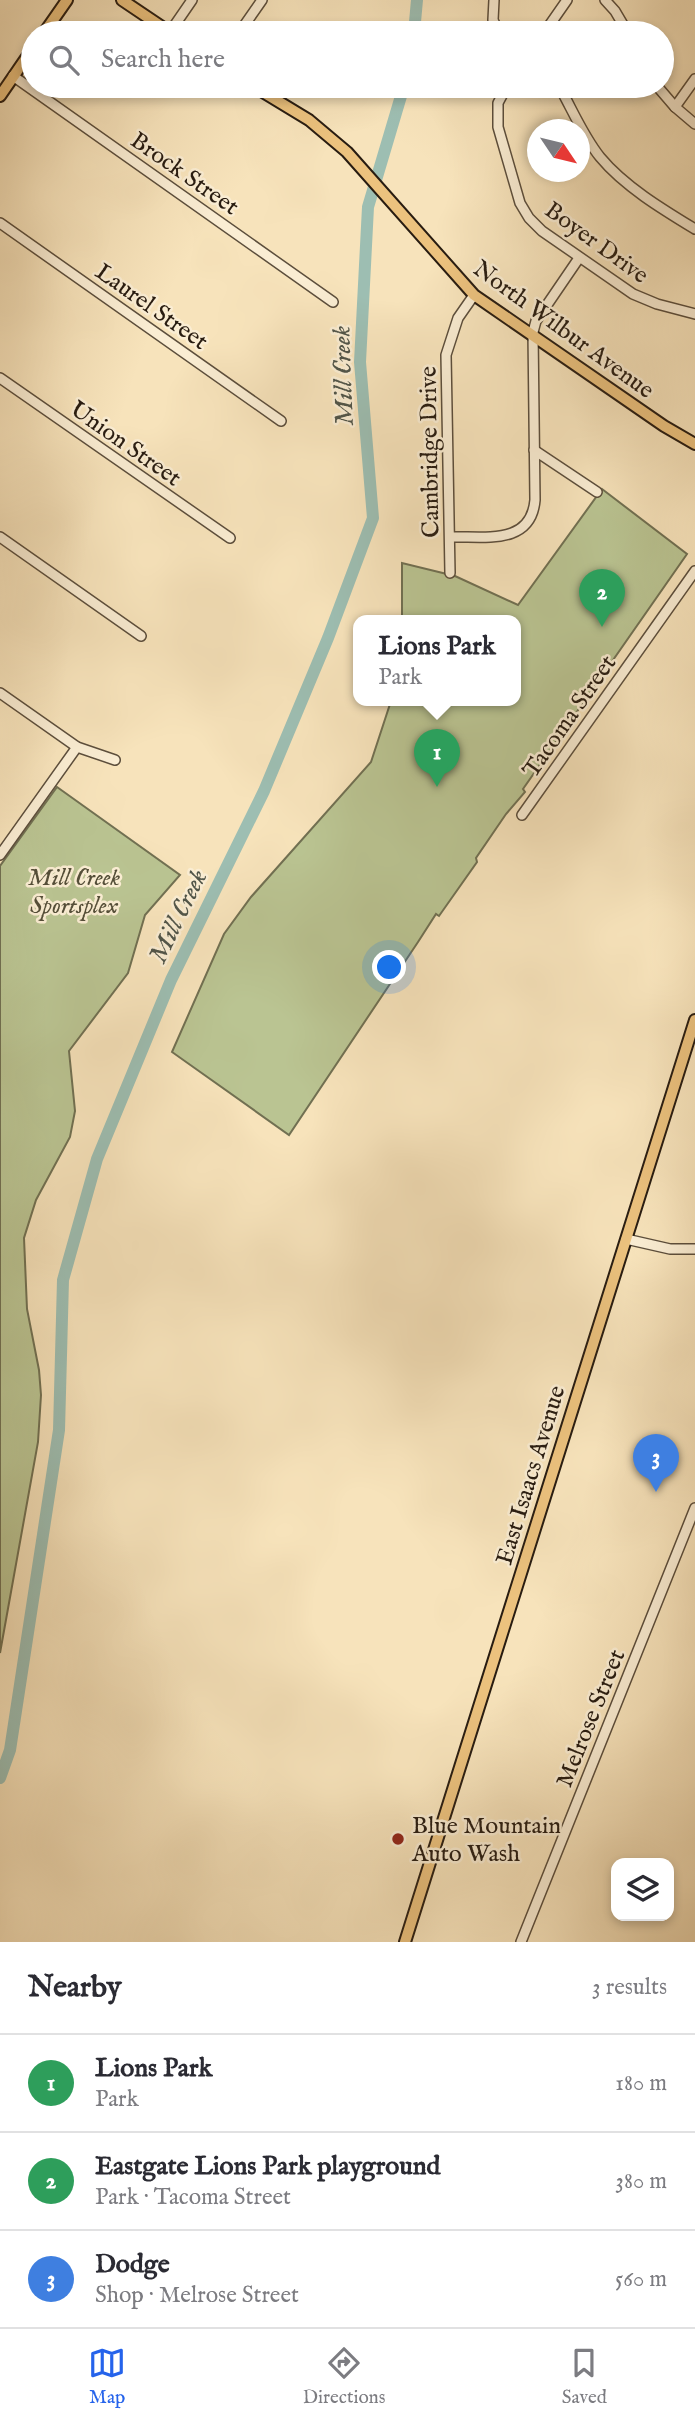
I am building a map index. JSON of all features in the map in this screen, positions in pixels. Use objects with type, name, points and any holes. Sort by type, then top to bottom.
[{"type":"main road","points":[[52,21],[67,0]]},
{"type":"main road","points":[[122,0],[153,21]]},
{"type":"main road","points":[[0,96],[21,65]]},
{"type":"main road","name":"North Wilbur Avenue","points":[[272,98],[321,130],[347,152],[474,295],[664,426],[695,444]]},
{"type":"main road","name":"East Isaacs Avenue","points":[[405,1942],[695,1020]]},
{"type":"street","points":[[179,21],[192,0]]},
{"type":"street","points":[[247,21],[262,0]]},
{"type":"street","points":[[493,21],[494,0]]},
{"type":"street","points":[[552,21],[567,0]]},
{"type":"street","points":[[606,0],[621,21]]},
{"type":"street","name":"Brock Street","points":[[13,76],[21,82]]},
{"type":"street","points":[[675,107],[695,79]]},
{"type":"street","name":"Brock Street","points":[[44,98],[333,302]]},
{"type":"street","name":"Boyer Drive","points":[[501,98],[497,120],[516,193],[524,211],[536,225],[579,258],[645,300],[695,314]]},
{"type":"street","points":[[566,98],[594,149],[607,165],[629,184],[695,229]]},
{"type":"street","points":[[667,98],[695,124]]},
{"type":"street","name":"Laurel Street","points":[[0,223],[281,421]]},
{"type":"street","points":[[450,537],[508,536],[527,524],[535,508],[532,336],[536,321],[579,258]]},
{"type":"street","name":"Cambridge Drive","points":[[450,573],[446,355],[458,318],[474,295]]},
{"type":"street","name":"Union Street","points":[[0,378],[230,538]]},
{"type":"street","points":[[534,450],[597,492]]},
{"type":"street","points":[[0,537],[141,636]]},
{"type":"street","name":"Tacoma Street","points":[[522,816],[695,571]]},
{"type":"street","points":[[0,693],[77,747],[115,760]]},
{"type":"street","points":[[1,852],[77,747]]},
{"type":"street","points":[[626,1239],[670,1249],[695,1249]]},
{"type":"street","name":"Melrose Street","points":[[521,1942],[695,1508]]},
{"type":"green space","points":[[602,489],[687,554],[523,789],[525,792],[506,814],[476,858],[477,862],[439,916],[436,914],[289,1135],[172,1052],[224,934],[251,897],[371,762],[389,706],[521,706],[521,615],[402,615],[402,563],[455,576],[518,605]]},
{"type":"green space","name":"Mill Creek Sportsplex","points":[[57,787],[180,875],[145,915],[128,973],[69,1051],[75,1111],[70,1137],[36,1200],[24,1238],[27,1309],[41,1395],[38,1442],[0,1653],[0,866]]},
{"type":"waterway","name":"Mill Creek","points":[[415,21],[417,0]]},
{"type":"waterway","name":"Mill Creek","points":[[0,1778],[10,1750],[59,1430],[63,1280],[97,1159],[171,980],[264,791],[328,638],[373,518],[360,362],[368,207],[400,98]]},
{"type":"place","name":"Eastgate Lions Park playground","points":[[602,627]]},
{"type":"place","name":"Lions Park","points":[[437,787]]},
{"type":"place","name":"Dodge","points":[[656,1492]]},
{"type":"place","name":"Blue Mountain Auto Wash","points":[[398,1839]]}]
